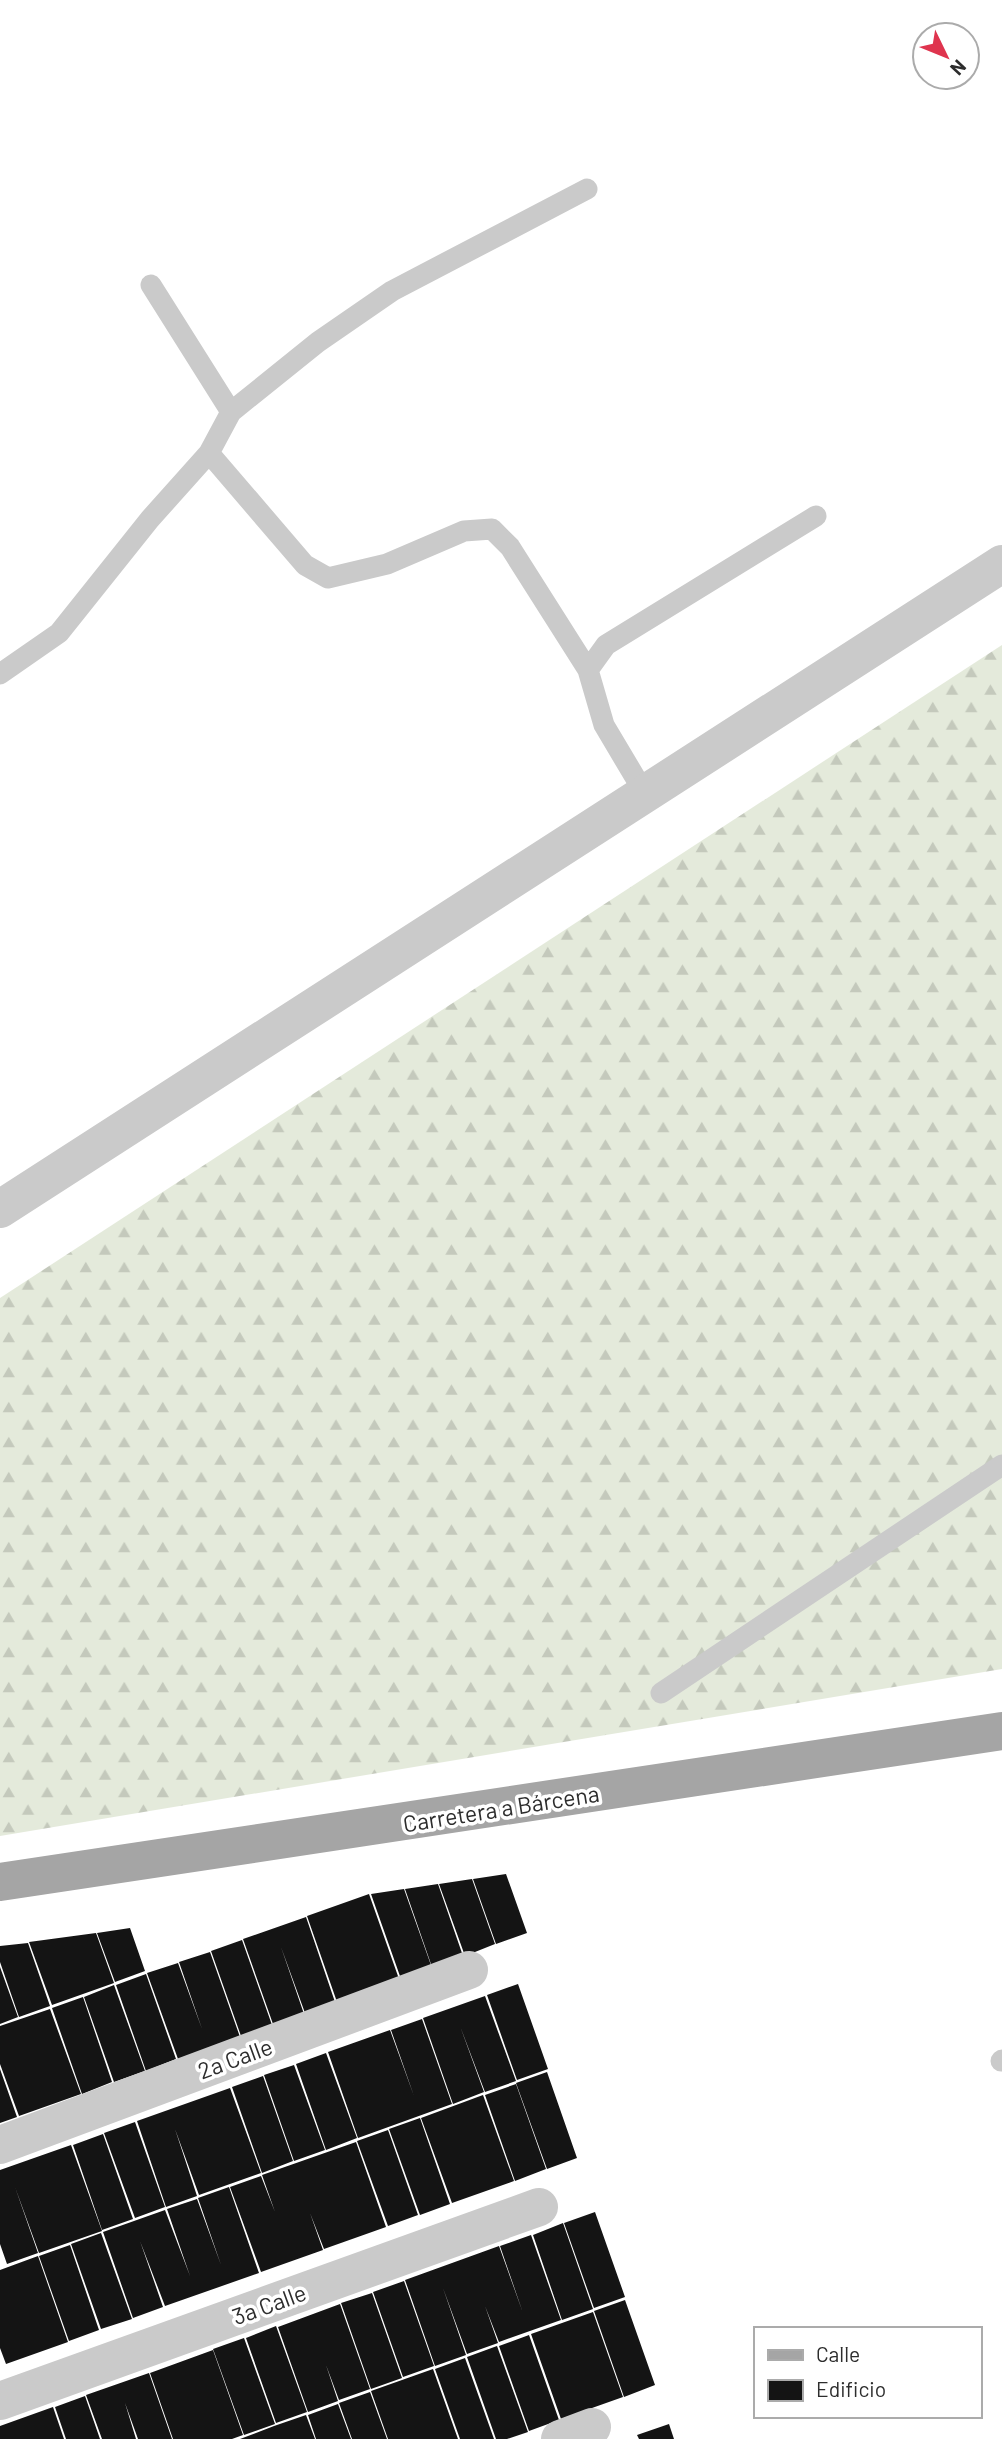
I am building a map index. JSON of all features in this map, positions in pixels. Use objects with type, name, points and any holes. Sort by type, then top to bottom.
[{"type":"main road","name":"Carretera a Bárcena","points":[[0,1882],[1002,1731]]},
{"type":"street","points":[[0,1209],[1002,564]]},
{"type":"street","name":"2a Calle","points":[[0,2145],[469,1970]]},
{"type":"street","name":"3a Calle","points":[[0,2400],[539,2207]]},
{"type":"lane","points":[[0,674],[59,634],[150,519],[209,453],[231,412],[318,342],[393,291],[587,189]]},
{"type":"lane","points":[[151,285],[231,412]]},
{"type":"lane","points":[[209,453],[304,565],[328,578],[387,564],[464,531],[492,528],[510,547],[588,670],[604,725],[645,794]]},
{"type":"lane","points":[[588,670],[606,645],[817,516]]},
{"type":"lane","points":[[661,1693],[1002,1465]]},
{"type":"green space","points":[[1002,645],[1002,1669],[0,1836],[0,1298]]},
{"type":"building","points":[[506,1874],[527,1933],[496,1944],[473,1879]]},
{"type":"building","points":[[472,1879],[495,1944],[465,1956],[439,1884]]},
{"type":"building","points":[[438,1884],[463,1956],[432,1967],[405,1889]]},
{"type":"building","points":[[404,1889],[432,1968],[401,1979],[371,1894]]},
{"type":"building","points":[[369,1894],[399,1979],[337,2002],[307,1916]]},
{"type":"building","points":[[306,1917],[335,2002],[305,2013],[281,1947],[304,2014],[273,2024],[243,1939]]},
{"type":"building","points":[[130,1928],[145,1971],[115,1982],[97,1933]]},
{"type":"building","points":[[96,1933],[114,1983],[52,2005],[29,1942]]},
{"type":"building","points":[[242,1940],[272,2025],[241,2036],[211,1951]]},
{"type":"building","points":[[28,1943],[50,2006],[19,2017],[0,1962],[0,1946]]},
{"type":"building","points":[[210,1952],[240,2037],[178,2059],[147,1973],[178,1963],[202,2029],[179,1962]]},
{"type":"building","points":[[0,1967],[18,2017],[0,2024]]},
{"type":"building","points":[[146,1974],[176,2059],[146,2071],[116,1985]]},
{"type":"building","points":[[518,1984],[548,2069],[517,2080],[487,1995]]},
{"type":"building","points":[[114,1985],[145,2071],[114,2082],[84,1997]]},
{"type":"building","points":[[485,1996],[516,2081],[485,2092],[460,2026],[484,2092],[453,2104],[423,2018]]},
{"type":"building","points":[[83,1997],[112,2082],[82,2094],[52,2008]]},
{"type":"building","points":[[50,2009],[81,2094],[19,2116],[0,2064],[0,2026]]},
{"type":"building","points":[[422,2019],[452,2104],[358,2138],[328,2052],[390,2030],[414,2096],[391,2030]]},
{"type":"building","points":[[326,2053],[357,2138],[326,2150],[296,2064]]},
{"type":"building","points":[[294,2065],[325,2150],[294,2161],[264,2075]]},
{"type":"building","points":[[0,2069],[17,2117],[0,2123]]},
{"type":"building","points":[[547,2072],[577,2158],[547,2169],[516,2083]]},
{"type":"building","points":[[263,2076],[293,2161],[262,2173],[232,2087]]},
{"type":"building","points":[[516,2084],[546,2169],[515,2181],[485,2095]]},
{"type":"building","points":[[230,2088],[261,2173],[199,2195],[175,2129],[197,2196],[166,2207],[137,2121]]},
{"type":"building","points":[[483,2095],[514,2181],[452,2203],[421,2118]]},
{"type":"building","points":[[420,2118],[450,2204],[420,2215],[389,2129]]},
{"type":"building","points":[[135,2122],[165,2207],[135,2218],[104,2133]]},
{"type":"building","points":[[388,2130],[418,2215],[388,2226],[357,2141]]},
{"type":"building","points":[[103,2134],[133,2219],[102,2230],[73,2145]]},
{"type":"building","points":[[356,2142],[386,2227],[324,2249],[310,2213],[323,2250],[261,2272],[230,2187],[261,2176],[275,2212],[262,2175]]},
{"type":"building","points":[[71,2145],[102,2231],[39,2253],[15,2187],[38,2253],[7,2264],[0,2244],[0,2170]]},
{"type":"building","points":[[229,2187],[259,2273],[165,2306],[140,2241],[163,2307],[133,2318],[103,2232],[165,2210],[190,2276],[167,2209],[197,2199],[221,2265],[198,2198]]},
{"type":"building","points":[[595,2212],[625,2297],[594,2308],[564,2223]]},
{"type":"building","points":[[563,2223],[593,2309],[562,2320],[533,2235]]},
{"type":"building","points":[[101,2233],[132,2319],[101,2329],[71,2244]]},
{"type":"building","points":[[531,2235],[561,2320],[499,2342],[485,2306],[498,2343],[467,2354],[443,2288],[466,2355],[435,2366],[405,2280],[499,2246],[523,2313],[500,2246]]},
{"type":"building","points":[[70,2245],[99,2330],[69,2341],[39,2256]]},
{"type":"building","points":[[38,2256],[68,2342],[6,2364],[0,2348],[0,2270]]},
{"type":"building","points":[[404,2281],[434,2366],[403,2377],[373,2292]]},
{"type":"building","points":[[372,2293],[402,2378],[371,2389],[341,2303]]},
{"type":"building","points":[[625,2300],[655,2385],[624,2397],[594,2311]]},
{"type":"building","points":[[340,2304],[370,2389],[339,2400],[326,2365],[338,2401],[308,2412],[278,2327]]},
{"type":"building","points":[[593,2312],[623,2397],[561,2419],[531,2334]]},
{"type":"building","points":[[276,2326],[307,2412],[276,2423],[246,2338]]},
{"type":"building","points":[[529,2335],[559,2420],[529,2431],[499,2346]]},
{"type":"building","points":[[244,2338],[275,2424],[244,2435],[213,2349]]},
{"type":"building","points":[[497,2346],[528,2432],[507,2439],[496,2439],[467,2357]]},
{"type":"building","points":[[213,2350],[243,2435],[232,2439],[173,2439],[150,2373]]},
{"type":"building","points":[[465,2358],[494,2439],[460,2439],[435,2369]]},
{"type":"building","points":[[433,2369],[458,2439],[388,2439],[371,2391]]},
{"type":"building","points":[[149,2373],[172,2439],[138,2439],[125,2403],[136,2439],[102,2439],[86,2395]]},
{"type":"building","points":[[370,2392],[387,2439],[352,2439],[339,2403]]},
{"type":"building","points":[[85,2396],[100,2439],[66,2439],[55,2407]]},
{"type":"building","points":[[338,2404],[351,2439],[316,2439],[308,2415]]},
{"type":"building","points":[[53,2407],[64,2439],[0,2439],[0,2426]]},
{"type":"building","points":[[306,2415],[315,2439],[240,2439],[274,2426]]},
{"type":"building","points":[[669,2424],[674,2439],[639,2439],[637,2435]]}]
